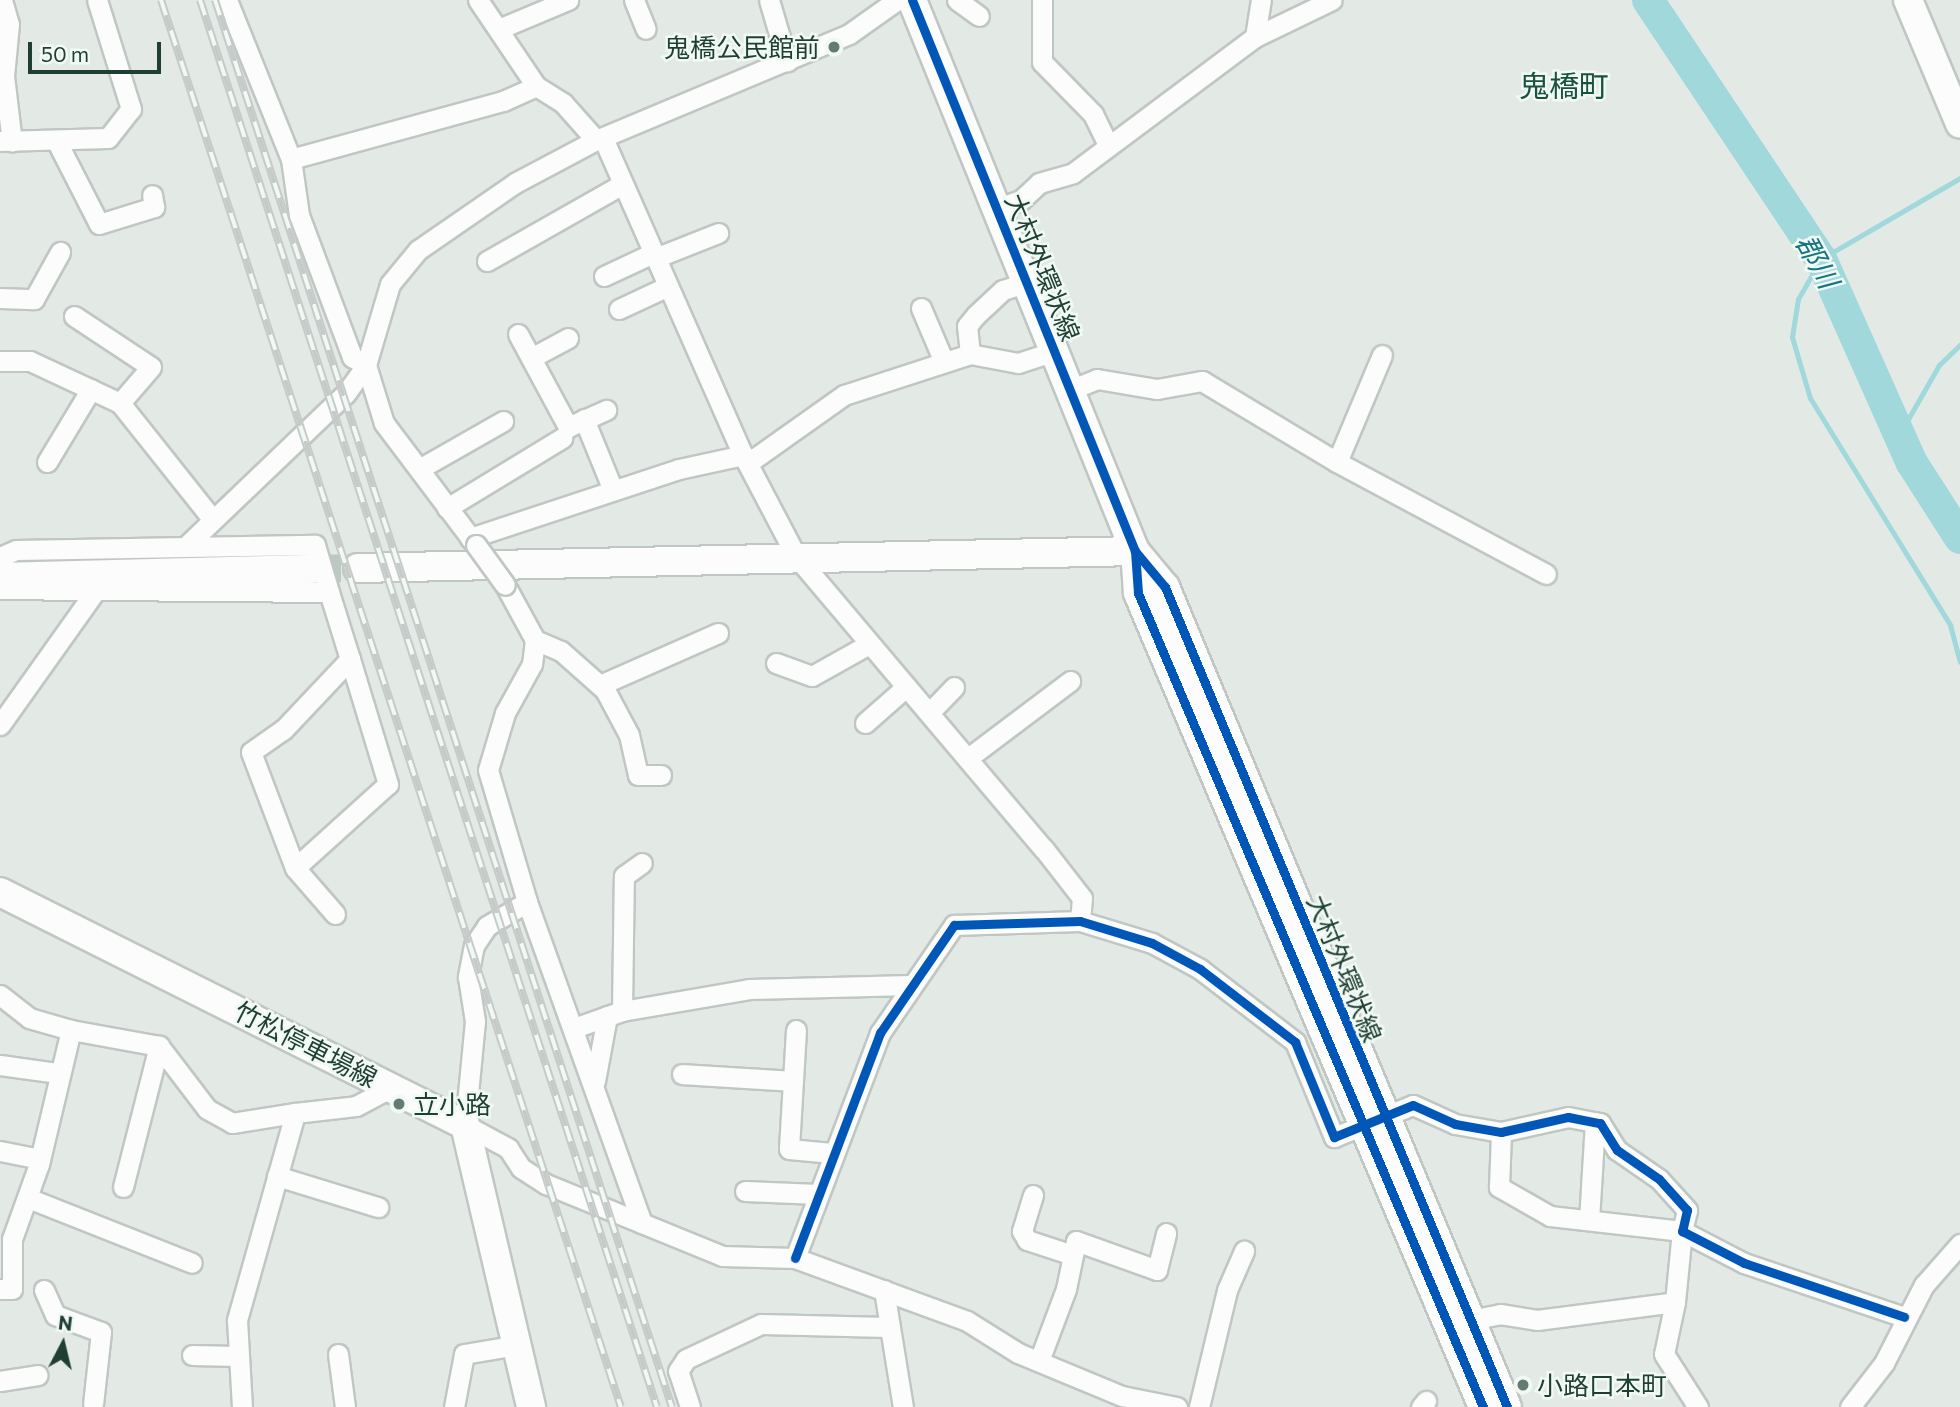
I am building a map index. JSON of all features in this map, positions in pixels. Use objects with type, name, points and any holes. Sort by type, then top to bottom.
[{"type":"main road","name":"大村外環状線","points":[[912,0],[1135,551],[1165,587],[1483,1407]]},
{"type":"main road","points":[[1908,0],[1960,124]]},
{"type":"main road","points":[[358,568],[796,556],[1135,551]]},
{"type":"main road","points":[[0,577],[313,569]]},
{"type":"main road","name":"竹松停車場線","points":[[0,892],[464,1125]]},
{"type":"main road","name":"大村外環状線","points":[[1373,1120],[1470,1320],[1507,1407]]},
{"type":"main road","points":[[464,1125],[531,1407]]},
{"type":"street","points":[[2,0],[9,24],[4,76],[6,141],[108,138],[131,109],[97,0]]},
{"type":"street","points":[[227,0],[290,159],[304,228],[352,357],[366,365],[384,423],[505,585],[535,640],[532,664],[505,713],[488,770],[527,902],[642,1223]]},
{"type":"street","points":[[478,0],[536,86],[563,103],[599,139],[746,459],[796,556],[968,758],[1082,898],[1080,921]]},
{"type":"street","points":[[501,28],[568,0]]},
{"type":"street","points":[[634,0],[646,29]]},
{"type":"street","points":[[769,0],[787,61]]},
{"type":"street","points":[[185,547],[264,478],[366,365],[376,320],[401,267],[514,183],[599,139],[849,34],[897,0]]},
{"type":"street","points":[[957,0],[978,16]]},
{"type":"street","points":[[1042,0],[1042,62],[1093,114],[1107,143]]},
{"type":"street","points":[[1255,37],[1261,0]]},
{"type":"street","points":[[996,209],[1021,200],[1039,183],[1073,173],[1107,143],[1255,37],[1332,0]]},
{"type":"street","points":[[290,159],[503,101],[536,86]]},
{"type":"street","points":[[56,140],[99,224],[154,208],[152,195]]},
{"type":"street","points":[[486,261],[621,185]]},
{"type":"street","points":[[604,276],[718,233]]},
{"type":"street","points":[[0,298],[34,299],[60,252]]},
{"type":"street","points":[[970,354],[967,327],[976,315],[1003,290],[1027,282]]},
{"type":"street","points":[[619,309],[668,286]]},
{"type":"street","points":[[921,308],[944,362]]},
{"type":"street","points":[[74,316],[151,368],[120,403]]},
{"type":"street","points":[[518,334],[568,427],[606,410]]},
{"type":"street","points":[[531,358],[568,338]]},
{"type":"street","points":[[473,542],[613,490],[746,459],[844,396],[944,362],[970,354],[1018,363],[1055,351]]},
{"type":"street","points":[[1337,463],[1382,355]]},
{"type":"street","points":[[0,361],[30,361],[120,403],[213,520]]},
{"type":"street","points":[[1070,390],[1097,379],[1157,389],[1202,381],[1337,463],[1546,574]]},
{"type":"street","points":[[47,461],[91,389]]},
{"type":"street","points":[[584,419],[613,490]]},
{"type":"street","points":[[419,469],[503,421]]},
{"type":"street","points":[[447,508],[562,438]]},
{"type":"street","points":[[0,557],[16,550],[315,545],[388,784],[295,868]]},
{"type":"street","points":[[0,589],[93,594],[329,592]]},
{"type":"street","points":[[0,725],[93,594]]},
{"type":"street","points":[[600,685],[718,633]]},
{"type":"street","points":[[535,640],[561,651],[600,685],[619,711],[638,775],[661,775]]},
{"type":"street","points":[[776,663],[812,676],[869,643]]},
{"type":"street","points":[[335,914],[295,868],[251,752],[283,730],[350,659]]},
{"type":"street","points":[[968,758],[1070,681]]},
{"type":"street","points":[[865,723],[906,687]]},
{"type":"street","points":[[929,713],[954,687]]},
{"type":"street","points":[[594,1085],[614,1014],[624,876],[642,863]]},
{"type":"street","points":[[527,902],[487,926],[474,944],[468,977],[475,1021],[464,1125],[508,1148],[521,1168],[546,1184],[722,1256],[795,1258],[967,1321],[1039,1361],[1121,1401],[1177,1407]]},
{"type":"street","points":[[795,1258],[875,1043],[911,985],[954,925],[1080,921],[1152,943],[1199,969],[1295,1042],[1334,1137],[1413,1105],[1455,1124],[1501,1132],[1568,1117],[1595,1122],[1616,1150],[1659,1179],[1687,1210],[1682,1231],[1675,1301],[1664,1354],[1698,1407]]},
{"type":"street","points":[[574,1028],[614,1014],[749,989],[911,985]]},
{"type":"street","points":[[0,995],[29,1018],[71,1030],[159,1046],[207,1109],[232,1123],[356,1105],[391,1087]]},
{"type":"street","points":[[71,1030],[58,1073],[40,1159],[12,1239],[6,1289],[48,1290],[55,1315],[101,1332],[93,1404]]},
{"type":"street","points":[[796,1030],[789,1149],[832,1153]]},
{"type":"street","points":[[123,1187],[159,1046]]},
{"type":"street","points":[[0,1065],[58,1073]]},
{"type":"street","points":[[682,1074],[793,1081]]},
{"type":"street","points":[[242,1407],[237,1320],[295,1113]]},
{"type":"street","points":[[1590,1220],[1595,1122]]},
{"type":"street","points":[[1501,1132],[1499,1187],[1550,1216],[1682,1231],[1744,1263],[1904,1317]]},
{"type":"street","points":[[0,1150],[40,1159]]},
{"type":"street","points":[[277,1176],[378,1207]]},
{"type":"street","points":[[745,1191],[818,1194]]},
{"type":"street","points":[[1033,1195],[1022,1231],[1027,1240],[1073,1255]]},
{"type":"street","points":[[28,1198],[192,1264]]},
{"type":"street","points":[[1039,1361],[1076,1241],[1157,1270],[1166,1233]]},
{"type":"street","points":[[1850,1407],[1884,1363],[1904,1317],[1960,1244]]},
{"type":"street","points":[[1199,1407],[1227,1290],[1244,1251]]},
{"type":"street","points":[[884,1290],[903,1407]]},
{"type":"street","points":[[1470,1320],[1500,1314],[1537,1320],[1675,1301]]},
{"type":"street","points":[[690,1407],[678,1371],[686,1359],[761,1324],[888,1327]]},
{"type":"street","points":[[453,1407],[464,1354],[517,1345]]},
{"type":"street","points":[[338,1354],[345,1407]]},
{"type":"street","points":[[192,1355],[238,1356]]},
{"type":"street","points":[[0,1381],[38,1375]]},
{"type":"waterway","name":"郡川","points":[[1648,0],[1821,259],[1912,463],[1960,538]]},
{"type":"waterway","points":[[1960,178],[1821,259],[1798,299],[1792,337],[1810,398],[1950,625],[1960,662]]},
{"type":"waterway","points":[[1899,435],[1939,365],[1960,345]]},
{"type":"tunnel","points":[[313,569],[358,568]]},
{"type":"railway","points":[[161,0],[621,1407]]},
{"type":"railway","points":[[200,0],[657,1407]]},
{"type":"railway","points":[[215,0],[672,1407]]},
{"type":"cycle path","points":[[912,0],[1135,551],[1138,593],[1483,1407]]},
{"type":"cycle path","points":[[1135,551],[1165,587],[1507,1407]]},
{"type":"cycle path","points":[[795,1258],[880,1033],[954,925],[1080,921],[1152,943],[1200,969],[1295,1042],[1334,1137],[1413,1105],[1455,1124],[1501,1132],[1568,1117],[1600,1123],[1617,1150],[1659,1179],[1687,1210],[1682,1231],[1744,1263],[1904,1317]]},
{"type":"place","name":"鬼橋公民館前","points":[[834,47]]},
{"type":"place","name":"立小路","points":[[399,1104]]},
{"type":"place","name":"小路口本町","points":[[1523,1385]]},
{"type":"district","name":"鬼橋町","points":[[1564,85]]}]
